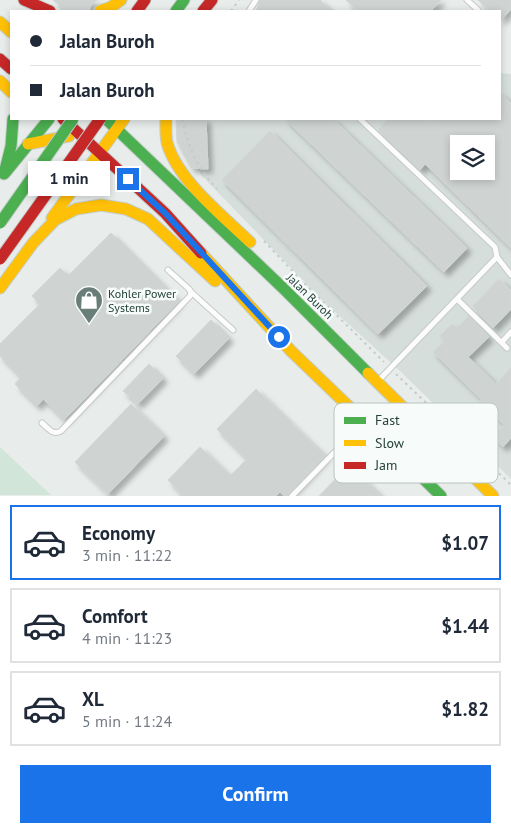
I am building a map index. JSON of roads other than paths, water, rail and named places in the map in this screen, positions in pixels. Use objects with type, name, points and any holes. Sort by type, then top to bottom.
[{"type":"main road","points":[[24,0],[48,10]]},
{"type":"main road","points":[[103,10],[121,0]]},
{"type":"main road","points":[[204,10],[212,0]]},
{"type":"main road","points":[[0,22],[10,31]]},
{"type":"main road","points":[[0,59],[10,68]]},
{"type":"main road","points":[[0,81],[10,91]]},
{"type":"main road","points":[[2,176],[11,146],[13,120]]},
{"type":"main road","points":[[2,176],[47,120]]},
{"type":"main road","points":[[64,120],[165,213],[291,350]]},
{"type":"main road","points":[[0,223],[72,120]]},
{"type":"main road","points":[[0,259],[99,120]]},
{"type":"main road","name":"Jalan Buroh","points":[[107,120],[400,403]]},
{"type":"main road","points":[[0,288],[123,120]]},
{"type":"main road","points":[[166,120],[167,145],[183,174],[194,188],[232,223],[256,249],[285,290]]},
{"type":"main road","points":[[28,144],[116,129]]},
{"type":"main road","points":[[37,240],[54,220],[67,212],[87,206],[109,206],[132,211],[147,219],[291,350],[345,403]]},
{"type":"main road","points":[[427,483],[439,495]]},
{"type":"main road","name":"Jalan Buroh","points":[[480,483],[493,496]]},
{"type":"lane","points":[[467,0],[478,10]]},
{"type":"lane","points":[[361,120],[494,247],[497,257],[511,275]]},
{"type":"lane","points":[[378,381],[497,257]]},
{"type":"lane","points":[[168,270],[233,330]]},
{"type":"lane","points":[[42,423],[51,431],[58,433],[61,431],[165,323],[190,296],[191,292]]},
{"type":"lane","points":[[457,299],[507,348]]},
{"type":"lane","points":[[502,342],[511,332]]},
{"type":"lane","points":[[292,496],[334,453]]},
{"type":"place","name":"Kohler Power Systems","points":[[89,324]]}]
